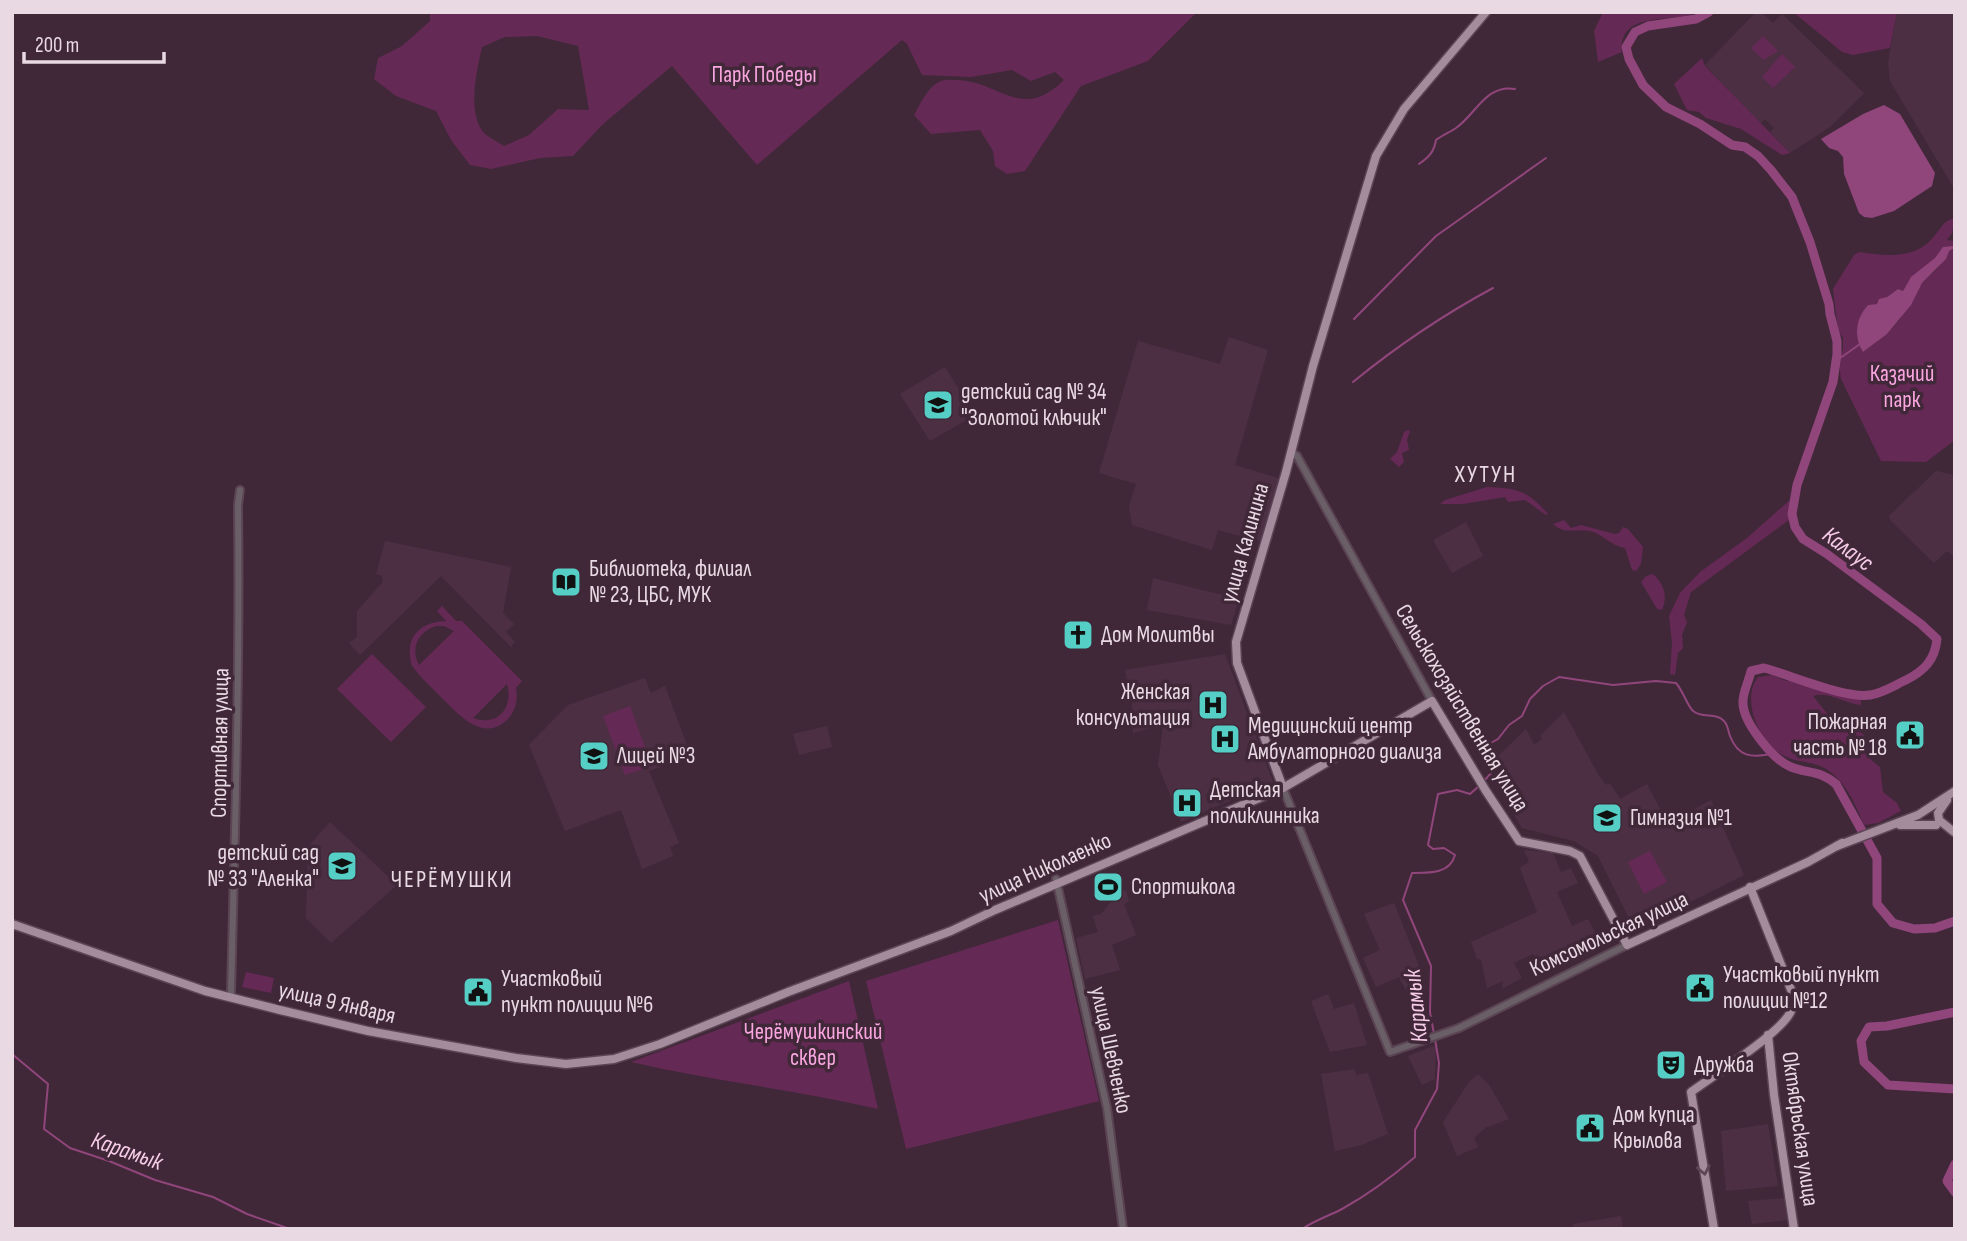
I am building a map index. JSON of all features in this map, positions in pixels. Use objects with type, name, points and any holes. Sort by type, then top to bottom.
[{"type":"main road","name":"улица Калинина","points":[[1285,786],[1237,663],[1236,642],[1292,453],[1313,366],[1376,156],[1404,109],[1487,12]]},
{"type":"main road","points":[[1292,453],[1378,156],[1406,110],[1487,12]]},
{"type":"main road","name":"Сельскохозяйственная улица","points":[[1432,701],[1519,841],[1570,851],[1580,856],[1627,945]]},
{"type":"main road","name":"улица Николаенко","points":[[598,1059],[666,1039],[787,988],[949,926],[1285,786],[1432,701]]},
{"type":"main road","points":[[1883,827],[1918,815],[1952,794]]},
{"type":"main road","points":[[1952,794],[1938,813],[1939,820],[1954,832]]},
{"type":"main road","points":[[1918,815],[1954,832]]},
{"type":"main road","points":[[1883,827],[1902,824],[1936,825]]},
{"type":"main road","name":"Комсомольская улица","points":[[1627,945],[1883,827]]},
{"type":"main road","name":"улица Николаенко","points":[[660,1044],[791,990],[951,931],[1057,881]]},
{"type":"main road","points":[[1714,1229],[1691,1092],[1787,1018],[1792,1010],[1794,997],[1749,888]]},
{"type":"main road","name":"улица 9 Января","points":[[12,922],[230,995],[368,1031],[516,1058],[566,1064],[614,1059],[660,1044]]},
{"type":"main road","name":"улица 9 Января","points":[[230,995],[370,1027],[506,1052],[566,1062],[598,1059]]},
{"type":"main road","name":"Октябрьская улица","points":[[1768,1035],[1774,1096],[1794,1229]]},
{"type":"street","name":"Сельскохозяйственная улица","points":[[1292,453],[1297,457],[1432,701]]},
{"type":"street","name":"Спортивная улица","points":[[230,995],[240,633],[237,505],[240,490]]},
{"type":"street","name":"улица Калинина","points":[[1285,786],[1390,1052]]},
{"type":"street","name":"улица Шевченко","points":[[1057,881],[1107,1108],[1123,1229]]},
{"type":"street","name":"Комсомольская улица","points":[[1390,1052],[1459,1028],[1627,945]]},
{"type":"shaded area","points":[[1756,12],[1761,12],[1773,23],[1782,14],[1864,93],[1830,127],[1790,153],[1770,132],[1774,128],[1765,119],[1760,124],[1705,65]]},
{"type":"shaded area","points":[[1897,12],[1955,12],[1955,190],[1890,81],[1888,63]]},
{"type":"shaded area","points":[[1884,105],[1900,114],[1935,173],[1932,186],[1894,211],[1872,218],[1864,217],[1859,213],[1844,174],[1843,157],[1821,139]]},
{"type":"shaded area","points":[[1943,247],[1954,248],[1949,251],[1946,259],[1922,283],[1911,305],[1887,334],[1863,352],[1857,328],[1868,305],[1877,304],[1879,299],[1898,289],[1903,291],[1911,277],[1935,258]]},
{"type":"shaded area","points":[[1229,337],[1268,350],[1235,465],[1281,479],[1264,530],[1266,533],[1263,542],[1218,530],[1212,550],[1132,525],[1129,506],[1136,484],[1099,473],[1138,341],[1220,364]]},
{"type":"shaded area","name":"детский сад № 34 \"Золотой ключик\"","points":[[945,367],[975,415],[930,441],[900,394]]},
{"type":"shaded area","points":[[1936,471],[1955,475],[1955,558],[1947,551],[1934,563],[1889,516]]},
{"type":"shaded area","points":[[1466,522],[1483,556],[1452,573],[1433,540]]},
{"type":"shaded area","points":[[385,541],[511,567],[503,613],[514,624],[506,632],[515,642],[511,647],[441,576],[360,655],[349,643],[357,637],[357,611],[383,582],[382,576],[376,574]]},
{"type":"shaded area","points":[[1153,578],[1239,599],[1231,625],[1147,610]]},
{"type":"shaded area","points":[[1225,654],[1273,782],[1181,822],[1158,765],[1163,725],[1133,733],[1132,702],[1125,670]]},
{"type":"shaded area","name":"Лицей №3","points":[[645,678],[651,693],[665,686],[691,756],[649,771],[679,843],[670,847],[673,856],[642,869],[621,810],[565,831],[529,745],[568,705]]},
{"type":"shaded area","name":"Гимназия №1","points":[[1564,712],[1599,776],[1606,785],[1610,783],[1620,799],[1647,784],[1668,824],[1711,800],[1744,875],[1635,930],[1598,856],[1574,841],[1522,828],[1496,784],[1500,777],[1499,755],[1526,729],[1534,745]]},
{"type":"shaded area","points":[[827,726],[832,747],[799,755],[793,734]]},
{"type":"shaded area","name":"детский сад № 33 \"Аленка\"","points":[[330,822],[397,885],[331,943],[306,918],[308,847]]},
{"type":"shaded area","points":[[1524,850],[1553,853],[1561,872],[1571,868],[1578,883],[1557,892],[1572,926],[1588,919],[1598,938],[1587,943],[1591,951],[1553,970],[1541,969],[1533,954],[1514,963],[1522,978],[1502,989],[1503,981],[1487,988],[1481,959],[1477,959],[1471,942],[1537,912],[1520,868],[1529,862]]},
{"type":"shaded area","points":[[1126,890],[1129,901],[1124,904],[1136,935],[1112,945],[1120,970],[1085,979],[1076,938],[1098,932],[1093,916],[1101,914],[1114,898],[1113,894]]},
{"type":"shaded area","points":[[1394,903],[1425,981],[1407,992],[1399,977],[1376,987],[1363,958],[1380,950],[1364,914]]},
{"type":"shaded area","points":[[1328,994],[1334,1009],[1354,1003],[1367,1045],[1330,1052],[1311,1001]]},
{"type":"shaded area","points":[[1436,1045],[1435,1079],[1422,1085],[1408,1056]]},
{"type":"shaded area","points":[[1355,1069],[1356,1075],[1368,1073],[1388,1134],[1361,1145],[1335,1151],[1321,1074]]},
{"type":"shaded area","points":[[1478,1074],[1489,1085],[1509,1119],[1485,1128],[1474,1138],[1478,1147],[1457,1156],[1443,1122],[1469,1082]]},
{"type":"shaded area","points":[[1768,1124],[1778,1186],[1726,1191],[1721,1131]]},
{"type":"shaded area","points":[[1784,1198],[1787,1220],[1752,1224],[1748,1201]]},
{"type":"shaded area","points":[[1621,1216],[1623,1229],[1573,1229],[1573,1224]]},
{"type":"green space","name":"Парк Победы","points":[[430,12],[1197,12],[1148,61],[1081,86],[1025,171],[1007,174],[995,166],[993,151],[980,130],[931,134],[914,115],[922,100],[936,83],[944,80],[973,82],[1023,99],[1035,98],[1049,92],[1064,80],[1055,72],[1031,81],[1012,70],[971,77],[922,75],[907,44],[902,40],[757,165],[672,66],[602,125],[573,156],[540,158],[491,169],[470,165],[451,140],[436,111],[396,96],[374,79],[378,58],[402,46],[430,21]],"holes":[[[537,36],[578,46],[589,110],[558,109],[529,135],[504,146],[485,134],[479,125],[474,104],[482,47],[505,37]]]},
{"type":"green space","points":[[1603,12],[1698,12],[1638,24],[1629,29],[1623,38],[1622,52],[1598,62],[1594,31]]},
{"type":"green space","points":[[1793,12],[1897,12],[1890,48],[1853,55],[1842,52]]},
{"type":"green space","points":[[1763,36],[1778,51],[1763,60],[1751,48]]},
{"type":"green space","points":[[1782,54],[1795,67],[1773,88],[1762,77]]},
{"type":"green space","points":[[1702,58],[1705,66],[1790,153],[1782,155],[1741,129],[1687,110],[1674,84]]},
{"type":"green space","name":"Казачий парк","points":[[1955,218],[1952,233],[1947,240],[1955,241],[1955,440],[1926,462],[1881,461],[1841,379],[1839,364],[1843,338],[1838,331],[1833,289],[1854,255],[1859,252],[1890,255],[1919,249],[1928,243],[1948,220]],"holes":[[[1952,246],[1938,268],[1922,283],[1900,319],[1887,334],[1863,352],[1857,334],[1861,316],[1868,305],[1877,304],[1898,289],[1903,291],[1911,278]]]},
{"type":"green space","points":[[1408,430],[1409,450],[1402,453],[1404,462],[1399,467],[1390,459],[1397,452],[1404,432]]},
{"type":"green space","points":[[1487,487],[1521,492],[1548,514],[1525,500],[1508,502],[1505,497],[1463,504],[1440,504]]},
{"type":"green space","points":[[1790,500],[1789,520],[1691,592],[1684,615],[1687,622],[1682,635],[1683,648],[1678,653],[1675,675],[1670,674],[1672,643],[1669,616],[1680,593],[1700,572],[1747,538]]},
{"type":"green space","points":[[1564,520],[1571,528],[1581,525],[1615,534],[1623,527],[1628,529],[1643,547],[1641,564],[1636,571],[1632,570],[1625,548],[1595,533],[1566,530],[1553,524]]},
{"type":"green space","points":[[1653,574],[1664,590],[1662,610],[1657,609],[1641,582],[1646,576]]},
{"type":"green space","points":[[442,606],[456,621],[462,621],[522,681],[516,688],[513,712],[499,726],[481,728],[465,719],[412,666],[410,648],[416,634],[428,625],[446,621],[437,611]],"holes":[[[436,626],[444,626],[454,631],[419,665],[415,653],[417,641],[424,632]],[[507,684],[508,701],[502,713],[489,720],[473,718]]]},
{"type":"green space","points":[[372,654],[426,707],[391,742],[337,689]]},
{"type":"green space","points":[[1772,675],[1861,700],[1861,705],[1831,696],[1813,696],[1829,716],[1845,720],[1864,735],[1871,760],[1880,767],[1883,792],[1897,803],[1901,811],[1878,823],[1864,825],[1850,796],[1835,776],[1818,765],[1792,759],[1771,747],[1754,718],[1751,696],[1758,677]]},
{"type":"green space","points":[[630,706],[652,766],[625,775],[603,716]]},
{"type":"green space","points":[[1650,851],[1667,882],[1644,894],[1628,862]]},
{"type":"green space","points":[[1058,920],[1099,1101],[906,1149],[866,981]]},
{"type":"green space","points":[[246,972],[274,978],[271,993],[242,987]]},
{"type":"green space","name":"Черёмушкинский сквер","points":[[849,981],[878,1109],[631,1062]]},
{"type":"waterway","name":"Калаус","points":[[1709,12],[1696,19],[1648,26],[1635,32],[1626,47],[1629,59],[1643,85],[1666,107],[1700,124],[1732,145],[1745,147],[1758,156],[1792,197],[1810,242],[1829,304],[1837,354],[1833,382],[1797,485],[1792,514],[1795,527],[1803,539],[1921,624],[1937,639],[1934,653],[1923,669],[1880,693],[1870,695],[1833,690],[1764,668],[1751,671],[1744,696],[1744,711],[1753,730],[1776,757],[1791,767],[1825,776],[1836,784],[1877,858],[1877,904],[1893,923],[1914,929],[1935,928],[1955,921]]},
{"type":"waterway","points":[[1419,164],[1430,154],[1436,140],[1456,128],[1489,95],[1496,91],[1515,89]]},
{"type":"waterway","points":[[1354,319],[1436,236],[1546,158]]},
{"type":"waterway","points":[[1353,382],[1421,332],[1493,288]]},
{"type":"waterway","points":[[1836,361],[1860,344]]},
{"type":"waterway","name":"Карамык","points":[[1483,782],[1494,770],[1489,744],[1522,716],[1530,699],[1543,686],[1559,677],[1613,685],[1656,681],[1676,683],[1693,711],[1724,721],[1733,743],[1741,752],[1752,756],[1771,754]]},
{"type":"waterway","name":"Карамык","points":[[1434,1034],[1430,1012],[1431,966],[1403,900],[1412,873],[1444,869],[1455,855],[1444,848],[1433,849],[1428,845],[1438,794],[1457,790],[1470,794],[1479,786]]},
{"type":"waterway","name":"Калаус","points":[[1955,1012],[1887,1026],[1869,1027],[1861,1041],[1864,1062],[1888,1085],[1955,1089]]},
{"type":"waterway","name":"Карамык","points":[[1302,1229],[1362,1197],[1415,1157],[1415,1130],[1437,1089],[1439,1063],[1435,1039]]},
{"type":"waterway","name":"Карамык","points":[[12,1054],[48,1084],[44,1129],[70,1148],[155,1180],[213,1197],[247,1214],[290,1229]]},
{"type":"waterway","name":"Калаус","points":[[1955,1164],[1947,1181],[1955,1192]]},
{"type":"place","name":"детский сад № 34 \"Золотой ключик\"","points":[[938,405]]},
{"type":"place","name":"Библиотека, филиал № 23, ЦБС, МУК","points":[[566,582]]},
{"type":"place","name":"Дом Молитвы","points":[[1078,635]]},
{"type":"place","name":"Женская консультация","points":[[1213,705]]},
{"type":"place","name":"Пожарная часть № 18","points":[[1910,735]]},
{"type":"place","name":"Медицинский центр Амбулаторного диализа","points":[[1225,739]]},
{"type":"place","name":"Лицей №3","points":[[594,756]]},
{"type":"place","name":"Детская поликлинника","points":[[1187,803]]},
{"type":"place","name":"Гимназия №1","points":[[1607,818]]},
{"type":"place","name":"детский сад № 33 \"Аленка\"","points":[[342,866]]},
{"type":"place","name":"Спортшкола","points":[[1108,887]]},
{"type":"place","name":"Участковый пункт полиции №12","points":[[1700,988]]},
{"type":"place","name":"Участковый пункт полиции №6","points":[[478,992]]},
{"type":"place","name":"Дружба","points":[[1671,1065]]},
{"type":"place","name":"Дом купца Крылова","points":[[1590,1128]]},
{"type":"district","name":"ХУТУН","points":[[1486,474]]},
{"type":"district","name":"ЧЕРЁМУШКИ","points":[[452,879]]}]
